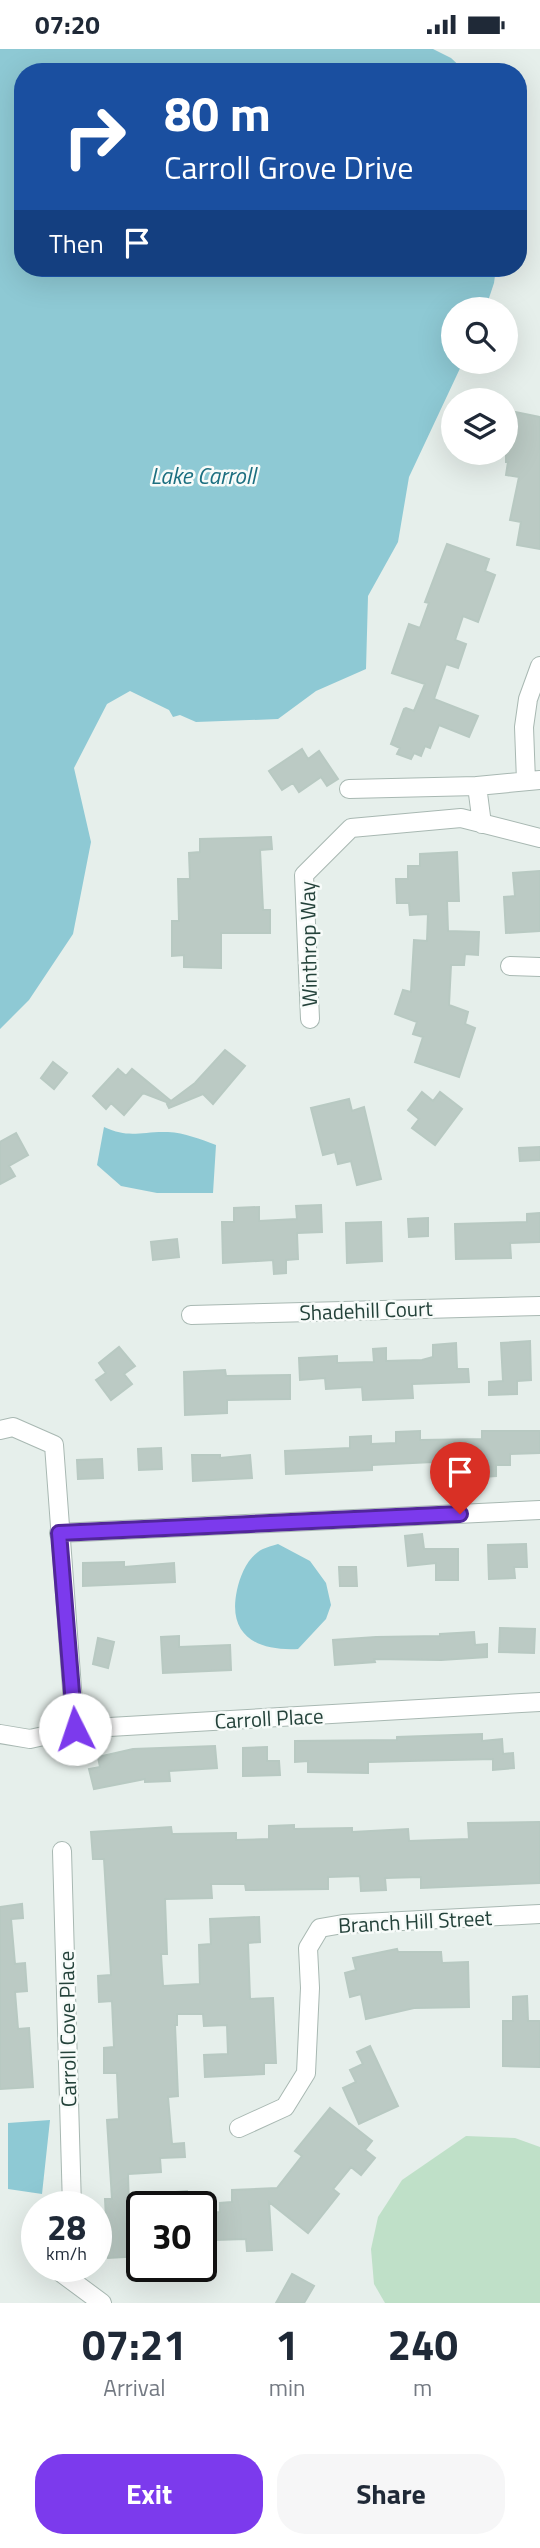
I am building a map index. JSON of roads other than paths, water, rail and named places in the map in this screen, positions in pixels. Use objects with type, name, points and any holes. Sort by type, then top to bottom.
[{"type":"street","points":[[349,789],[477,786],[533,780],[524,727],[528,699],[540,666]]},
{"type":"street","points":[[477,786],[482,824]]},
{"type":"street","name":"Winthrop Way","points":[[310,1019],[303,875],[351,828],[461,818],[540,838]]},
{"type":"street","points":[[510,966],[540,967]]},
{"type":"street","name":"Shadehill Court","points":[[191,1315],[540,1306]]},
{"type":"street","points":[[0,1430],[13,1427],[54,1445],[75,1729]]},
{"type":"street","points":[[59,1533],[540,1510]]},
{"type":"street","name":"Carroll Place","points":[[0,1734],[30,1739],[75,1729],[540,1702]]},
{"type":"street","name":"Carroll Cove Place","points":[[62,1851],[72,2191]]},
{"type":"street","name":"Branch Hill Street","points":[[239,2128],[285,2107],[306,2073],[310,1988],[308,1948],[320,1928],[343,1924],[540,1914]]},
{"type":"street","points":[[74,2282],[102,2303]]},
{"type":"water","name":"Lake Carroll","points":[[0,49],[433,49],[456,63],[14,63],[14,277],[495,277],[489,297],[441,297],[441,374],[457,374],[451,388],[441,388],[441,409],[409,477],[398,542],[368,596],[366,669],[316,691],[278,719],[196,722],[180,715],[173,717],[169,710],[130,691],[107,704],[74,768],[91,842],[73,934],[29,1000],[0,1029]]},
{"type":"water","points":[[104,1127],[129,1134],[174,1133],[216,1145],[213,1193],[157,1193],[121,1186],[97,1165]]},
{"type":"water","points":[[278,1544],[310,1561],[326,1583],[331,1605],[326,1619],[298,1649],[283,1649],[258,1643],[241,1629],[237,1619],[237,1590],[244,1569],[258,1552]]},
{"type":"water","points":[[50,2120],[42,2191],[8,2189],[8,2123]]}]
